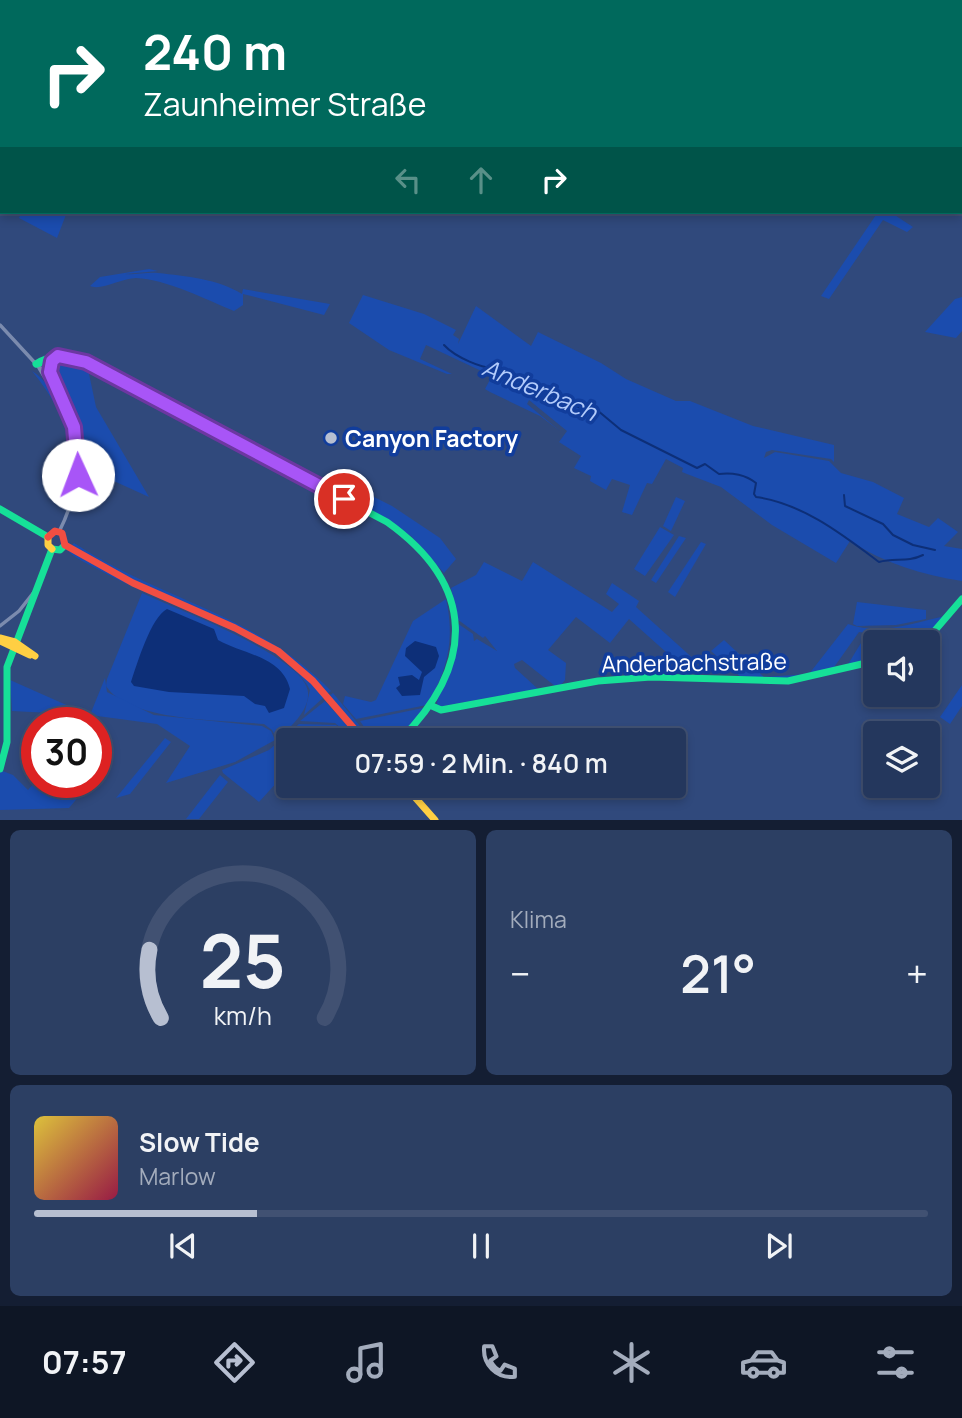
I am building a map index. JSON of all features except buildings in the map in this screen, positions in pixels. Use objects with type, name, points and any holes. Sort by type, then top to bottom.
[{"type":"main road","points":[[37,365],[57,357],[71,356],[91,365],[388,523],[416,543],[443,577],[454,615],[455,644],[452,664],[432,706],[411,728]]},
{"type":"main road","points":[[0,509],[48,537]]},
{"type":"main road","points":[[59,532],[65,537],[65,545],[60,550],[52,549],[48,545],[48,537],[59,532]]},
{"type":"main road","points":[[65,545],[133,583],[235,628],[278,652],[313,681],[354,728]]},
{"type":"main road","points":[[0,769],[9,741],[4,679],[14,645],[52,549]]},
{"type":"main road","points":[[935,630],[962,599]]},
{"type":"main road","points":[[0,639],[14,645]]},
{"type":"main road","name":"Anderbachstraße","points":[[432,706],[441,710],[498,697],[614,679],[789,681],[863,664]]},
{"type":"main road","points":[[416,798],[435,820]]},
{"type":"street","points":[[0,326],[51,379],[69,414],[78,447],[78,475],[59,532]]},
{"type":"street","points":[[51,379],[50,368],[57,357]]},
{"type":"street","points":[[37,365],[61,401],[72,433],[75,465],[71,502]]},
{"type":"street","points":[[0,626],[19,611],[37,588]]},
{"type":"shaded area","points":[[21,214],[66,214],[57,238],[19,218]]},
{"type":"shaded area","points":[[877,214],[893,214],[913,227],[907,232],[883,220],[829,299],[821,296]]},
{"type":"shaded area","points":[[149,269],[158,271],[125,274],[154,273],[191,277],[223,285],[242,294],[243,289],[330,304],[324,315],[243,294],[243,305],[234,311],[148,279],[136,278],[100,287],[90,286],[100,277]]},
{"type":"shaded area","points":[[363,295],[424,314],[456,330],[453,335],[459,339],[458,344],[476,306],[531,346],[538,332],[601,363],[626,379],[676,401],[690,401],[753,426],[834,445],[834,462],[831,459],[772,450],[766,452],[764,458],[775,452],[829,461],[841,473],[873,482],[904,498],[897,514],[929,527],[938,518],[958,532],[944,546],[962,549],[962,581],[904,567],[876,556],[850,541],[836,563],[772,525],[721,487],[682,472],[683,468],[666,459],[652,484],[647,483],[632,515],[622,512],[630,485],[612,479],[606,490],[590,481],[591,476],[574,468],[581,456],[559,442],[567,431],[529,400],[527,404],[560,431],[540,416],[485,389],[492,376],[426,345],[420,359],[452,374],[447,374],[389,350],[349,323]]},
{"type":"shaded area","points":[[962,297],[962,331],[956,338],[925,332],[955,299]]},
{"type":"shaded area","points":[[64,361],[88,369],[96,407],[149,497],[83,467],[79,428],[55,374],[57,365]]},
{"type":"shaded area","points":[[32,371],[44,381],[54,396],[69,432],[74,472],[67,505],[69,483],[65,479],[72,458],[68,431],[55,404]]},
{"type":"shaded area","points":[[354,487],[392,506],[440,538],[456,559],[444,573],[411,536],[347,499]]},
{"type":"shaded area","points":[[676,497],[685,501],[671,531],[663,526]]},
{"type":"shaded area","points":[[660,527],[674,535],[645,576],[634,569]]},
{"type":"shaded area","points":[[679,536],[686,538],[656,583],[651,580]]},
{"type":"shaded area","points":[[701,542],[706,544],[675,597],[668,592]]},
{"type":"shaded area","points":[[74,543],[107,563],[240,625],[272,643],[303,665],[331,691],[327,694],[298,667],[268,646],[236,628],[104,566],[72,545]]},
{"type":"shaded area","points":[[68,551],[88,559],[154,595],[105,573]]},
{"type":"shaded area","points":[[484,562],[522,581],[533,562],[612,612],[619,604],[606,594],[612,583],[639,601],[636,607],[697,662],[685,669],[629,619],[610,643],[576,617],[548,650],[566,663],[565,680],[561,685],[555,686],[522,660],[514,664],[515,668],[538,689],[438,707],[437,702],[457,645],[457,623],[473,634],[474,641],[477,639],[497,651],[485,636],[483,638],[457,619],[451,588],[476,575]]},
{"type":"shaded area","points":[[142,593],[207,621],[285,663],[301,678],[308,692],[308,699],[290,728],[276,728],[276,737],[264,724],[179,717],[135,707],[118,698],[106,686]]},
{"type":"shaded area","points":[[154,595],[217,623],[254,642],[219,625]]},
{"type":"shaded area","points":[[446,599],[450,628],[448,654],[445,667],[427,705],[356,719],[343,704],[345,696],[371,702],[376,700],[413,621]]},
{"type":"shaded area","points":[[857,602],[926,610],[926,619],[896,625],[857,626],[853,624]]},
{"type":"shaded area","points":[[167,609],[214,629],[218,640],[260,657],[279,669],[290,689],[284,708],[269,713],[265,706],[255,704],[244,696],[169,692],[134,686],[131,682],[145,642],[155,621]]},
{"type":"shaded area","points":[[945,616],[933,630],[863,630],[832,670],[786,679],[742,678],[711,651],[724,640],[764,677],[809,674],[848,624],[873,629],[909,625]]},
{"type":"shaded area","points":[[863,640],[863,662],[847,666]]},
{"type":"shaded area","points":[[415,641],[436,647],[439,656],[435,668],[424,677],[420,695],[402,696],[396,688],[400,685],[398,677],[412,675],[419,680],[422,672],[405,656],[406,648]]},
{"type":"shaded area","points":[[275,655],[302,675],[323,695],[304,715],[310,690],[296,671]]},
{"type":"shaded area","points":[[105,678],[107,692],[154,715],[262,726],[271,731],[275,740],[235,762],[166,783],[190,746],[157,724],[112,718],[112,707],[93,707]]},
{"type":"shaded area","points":[[10,680],[71,707],[21,707],[21,711],[12,711]]},
{"type":"shaded area","points":[[962,685],[962,706],[950,724],[940,717]]},
{"type":"shaded area","points":[[333,693],[361,728],[357,728],[329,696]]},
{"type":"shaded area","points":[[325,701],[349,728],[341,728],[335,723],[300,721]]},
{"type":"shaded area","points":[[428,707],[409,728],[365,728],[360,721]]},
{"type":"shaded area","points":[[299,724],[336,725],[339,728],[294,728]]},
{"type":"shaded area","points":[[165,738],[171,742],[130,794],[116,798]]},
{"type":"shaded area","points":[[276,744],[276,783],[259,802],[222,770],[269,750]]},
{"type":"shaded area","points":[[0,770],[13,775],[21,783],[21,798],[77,798],[69,808],[0,810]]},
{"type":"shaded area","points":[[220,775],[228,782],[199,819],[186,819]]},
{"type":"waterway","name":"Anderbach","points":[[444,345],[470,362],[485,367],[498,367],[543,387],[566,405],[597,410],[621,430],[697,468],[705,464],[719,474],[748,478],[756,483],[756,497],[773,500],[806,513],[879,562],[923,555]]},
{"type":"waterway","points":[[844,495],[845,506],[883,524],[893,535],[913,545],[935,550]]},
{"type":"traffic: fast","points":[[36,364],[50,358],[63,357],[91,365],[387,522],[416,547],[438,573],[450,599],[455,627],[453,655],[442,683],[425,712],[411,728]]},
{"type":"traffic: fast","points":[[37,364],[54,358]]},
{"type":"traffic: fast","points":[[0,509],[48,537]]},
{"type":"traffic: fast","points":[[52,549],[60,550],[65,545]]},
{"type":"traffic: fast","points":[[0,769],[7,742],[7,667],[52,549]]},
{"type":"traffic: fast","points":[[935,630],[962,599]]},
{"type":"traffic: fast","points":[[432,706],[441,710],[598,681],[651,677],[788,681],[863,664]]},
{"type":"traffic: slow","points":[[48,537],[48,545],[52,549]]},
{"type":"traffic: slow","points":[[0,638],[15,642],[35,656]]},
{"type":"traffic: slow","points":[[0,641],[30,655]]},
{"type":"traffic: slow","points":[[416,798],[435,820]]},
{"type":"traffic: jam","points":[[48,537],[55,531],[62,533],[65,545]]},
{"type":"traffic: jam","points":[[65,545],[133,583],[235,628],[278,651],[313,681],[354,728]]},
{"type":"place","name":"Canyon Factory","points":[[331,438]]},
{"type":"route","points":[[78,475],[78,447],[74,427],[62,397],[51,379],[50,366],[58,356],[71,356],[86,362],[344,499]]}]
